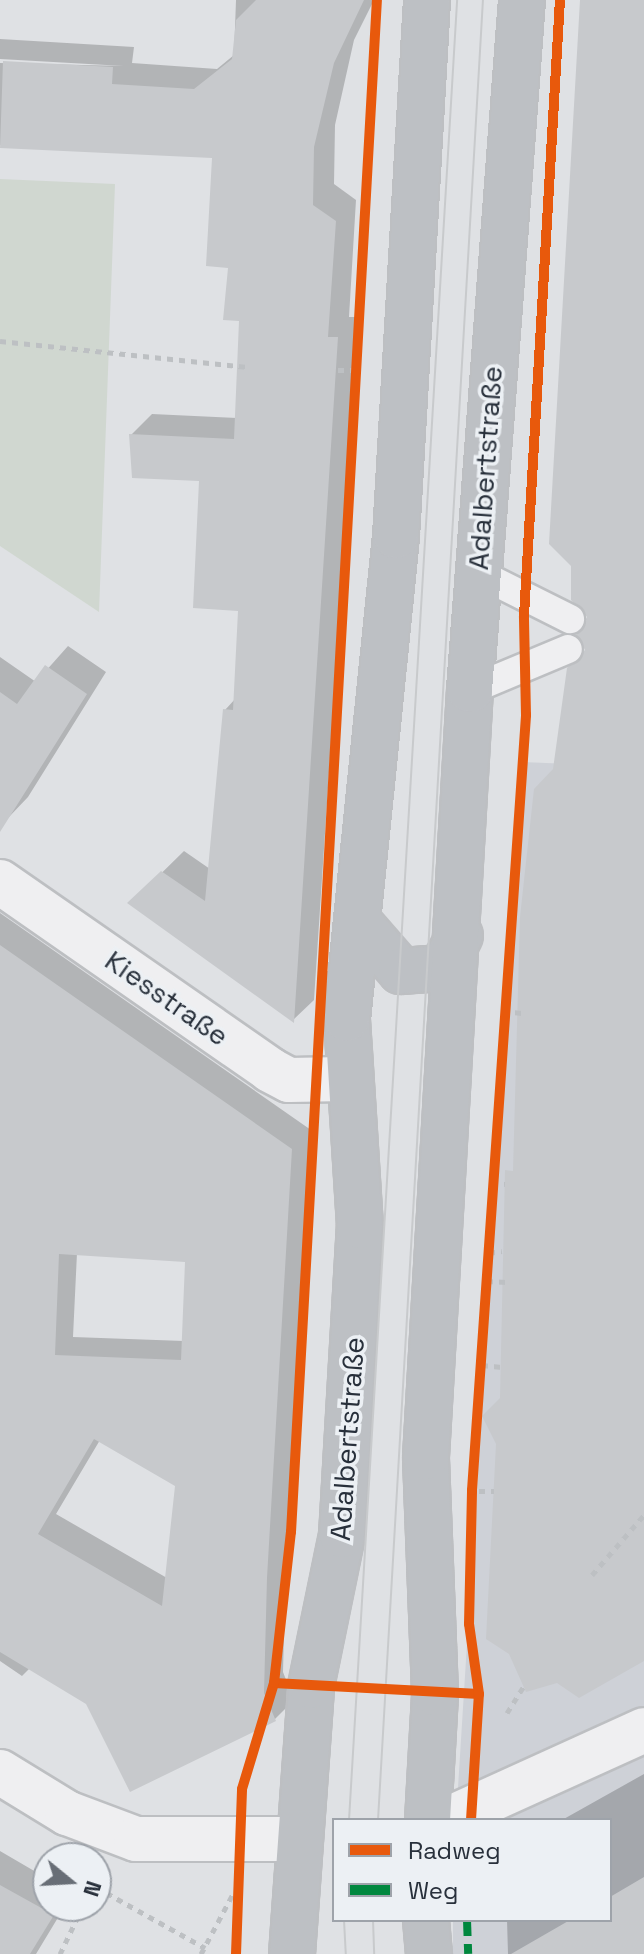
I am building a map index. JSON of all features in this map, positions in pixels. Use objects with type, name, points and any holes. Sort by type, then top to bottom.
[{"type":"street","name":"Adalbertstraße","points":[[428,1818],[435,1693],[426,1457],[460,936],[470,690],[522,0]]},
{"type":"street","name":"Adalbertstraße","points":[[292,1954],[297,1839],[311,1686],[343,1519],[360,1226],[345,1079],[396,536],[428,2]]},
{"type":"street","name":"Kiesstraße","points":[[0,882],[270,1070],[289,1080],[345,1079]]},
{"type":"street","points":[[359,923],[401,971],[442,968],[460,936]]},
{"type":"street","points":[[450,1818],[644,1730]]},
{"type":"street","points":[[0,1772],[67,1813],[136,1839],[297,1839]]},
{"type":"street","points":[[426,1922],[429,1954]]},
{"type":"lane","points":[[478,573],[570,619]]},
{"type":"lane","points":[[470,690],[568,649]]},
{"type":"path","points":[[0,341],[248,367]]},
{"type":"path","points":[[338,370],[356,370]]},
{"type":"path","points":[[511,895],[522,895]]},
{"type":"path","points":[[502,1011],[522,1013]]},
{"type":"path","points":[[491,1183],[505,1184]]},
{"type":"path","points":[[488,1253],[502,1251]]},
{"type":"path","points":[[486,1281],[507,1282]]},
{"type":"path","points":[[481,1365],[502,1367]]},
{"type":"path","points":[[592,1575],[644,1515]]},
{"type":"path","points":[[507,1713],[524,1686]]},
{"type":"path","points":[[112,1897],[203,1951],[234,1892]]},
{"type":"path","points":[[60,1954],[75,1922]]},
{"type":"shaded area","points":[[0,179],[115,184],[99,612],[0,546]]},
{"type":"shaded area","points":[[522,762],[644,767],[644,1954],[453,1954],[453,1922],[612,1922],[612,1818],[456,1818]]},
{"type":"building","points":[[256,0],[364,0],[334,63],[314,147],[313,205],[336,221],[328,337],[338,337],[294,1023],[127,903],[161,871],[205,901],[223,709],[233,710],[238,611],[193,608],[199,481],[132,478],[129,434],[234,439],[239,321],[223,320],[228,268],[206,266],[212,158],[0,148],[3,61],[113,67],[112,84],[194,89],[232,59],[236,20]]},
{"type":"building","points":[[580,0],[644,0],[644,1661],[579,1698],[557,1683],[526,1692],[509,1654],[486,1639],[496,1444],[482,1416],[500,1398],[505,1170],[513,1171],[520,917],[534,789],[553,769],[567,668],[585,650],[576,634],[587,617],[571,600],[571,566],[549,544]]},
{"type":"building","points":[[45,665],[87,694],[0,832],[0,692],[17,704]]},
{"type":"building","points":[[0,945],[292,1149],[267,1578],[264,1693],[276,1721],[130,1792],[86,1704],[0,1652]],"holes":[[[59,1254],[185,1262],[181,1360],[55,1355]],[[94,1439],[175,1486],[162,1606],[38,1534]]]},
{"type":"building","points":[[644,1877],[644,1954],[511,1954],[567,1922],[612,1922],[612,1896]]},
{"type":"building","points":[[0,1885],[32,1903],[32,1922],[50,1922],[30,1954],[0,1954]]},
{"type":"tram line","points":[[349,1818],[457,0]]},
{"type":"tram line","points":[[378,1818],[483,0]]},
{"type":"tram line","points":[[344,1922],[346,1954]]},
{"type":"tram line","points":[[373,1922],[374,1954]]},
{"type":"marked path","points":[[467,1922],[468,1954]]},
{"type":"cycle path","points":[[236,1954],[242,1789],[274,1683],[291,1532],[377,0]]},
{"type":"cycle path","points":[[471,1818],[479,1694],[469,1624],[472,1490],[526,715],[524,616],[560,0]]},
{"type":"cycle path","points":[[274,1683],[479,1694]]}]
